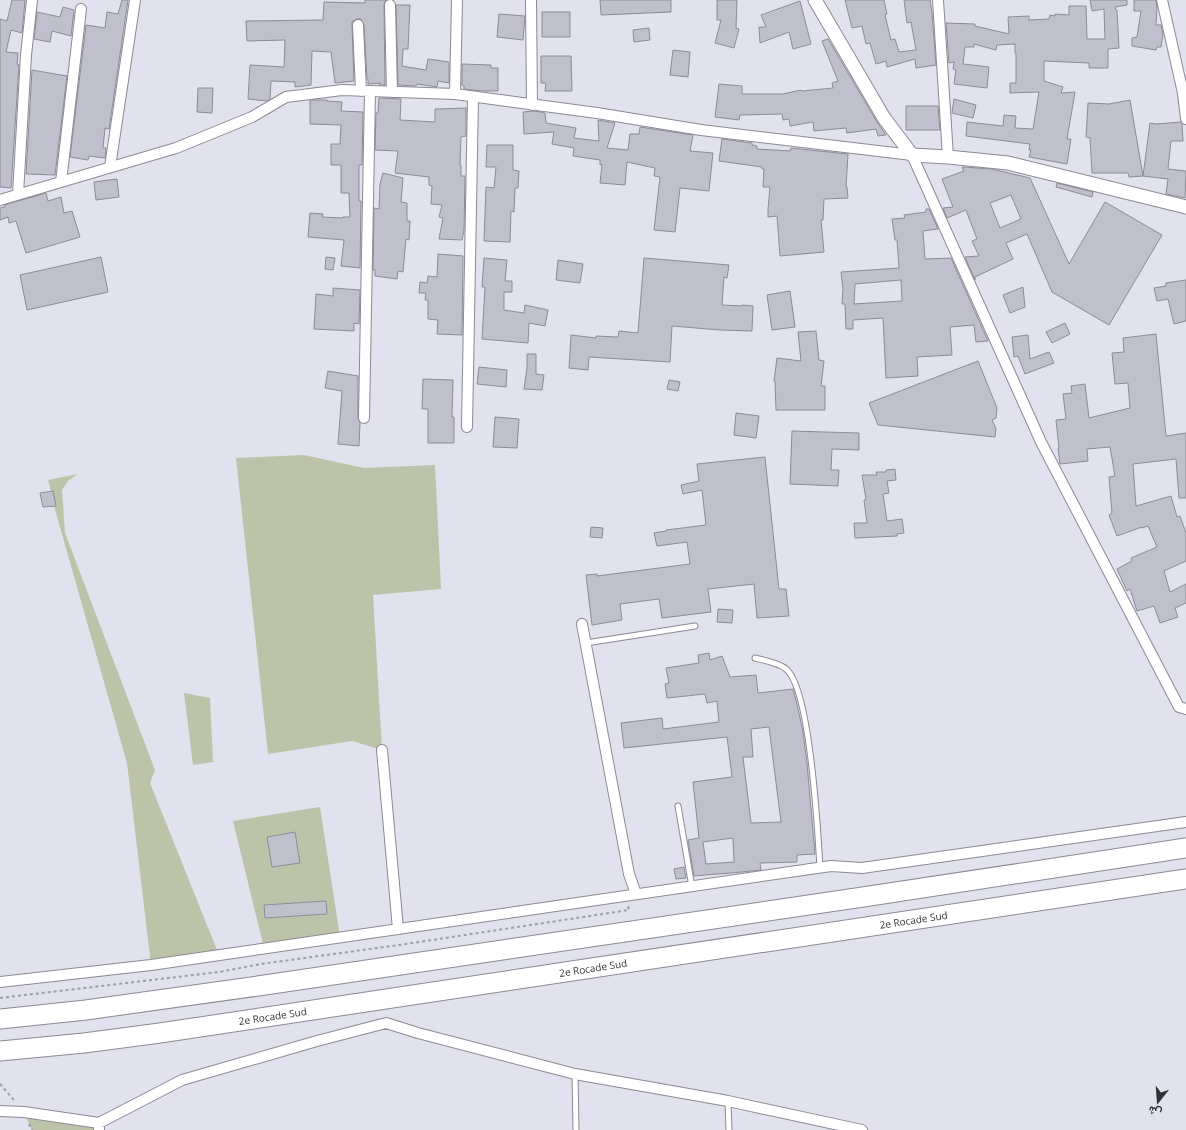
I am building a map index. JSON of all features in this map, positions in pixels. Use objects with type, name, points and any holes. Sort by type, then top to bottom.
[{"type":"highway","points":[[0,1019],[86,1010],[258,986],[1186,848]]},
{"type":"highway","name":"2e Rocade Sud","points":[[0,1051],[160,1034],[572,970],[1186,879]]},
{"type":"street","points":[[18,194],[26,55],[32,0]]},
{"type":"street","points":[[110,167],[135,0]]},
{"type":"street","points":[[455,94],[457,0]]},
{"type":"street","points":[[531,0],[532,105]]},
{"type":"street","points":[[815,0],[884,118],[912,155],[1041,442],[1179,707],[1186,709]]},
{"type":"street","points":[[938,0],[948,157]]},
{"type":"street","points":[[1162,0],[1183,93],[1186,119]]},
{"type":"street","points":[[390,5],[392,92]]},
{"type":"street","points":[[61,182],[81,9]]},
{"type":"street","points":[[358,25],[366,91],[364,418]]},
{"type":"street","points":[[0,200],[176,148],[252,117],[286,98],[342,90],[455,94],[597,113],[701,130],[912,155],[1008,163],[1186,207]]},
{"type":"street","points":[[467,426],[473,97]]},
{"type":"street","points":[[582,624],[629,874],[631,894]]},
{"type":"street","points":[[382,750],[398,929]]},
{"type":"street","points":[[0,982],[151,965],[831,866],[862,868],[1186,822]]},
{"type":"street","points":[[0,1111],[24,1112],[99,1126],[182,1080],[317,1041],[386,1023],[418,1033],[575,1074],[728,1101],[862,1130]]},
{"type":"lane","points":[[586,643],[695,626]]},
{"type":"lane","points":[[755,658],[786,668],[790,674],[802,705],[815,796],[820,868]]},
{"type":"lane","points":[[678,806],[692,887]]},
{"type":"lane","points":[[575,1074],[576,1130]]},
{"type":"lane","points":[[728,1101],[729,1130]]},
{"type":"path","points":[[0,998],[219,972],[260,964],[629,910],[631,894]]},
{"type":"green space","points":[[304,455],[364,468],[435,465],[441,589],[373,595],[382,750],[352,741],[268,754],[236,458]]},
{"type":"green space","points":[[78,474],[68,481],[62,490],[65,533],[155,770],[150,783],[219,955],[151,965],[127,763],[54,506],[53,491],[51,491],[48,480]]},
{"type":"green space","points":[[184,693],[210,698],[213,762],[193,765]]},
{"type":"green space","points":[[320,807],[340,937],[264,948],[233,821]]},
{"type":"green space","points":[[24,1112],[99,1123],[99,1130],[32,1130]]},
{"type":"building","points":[[12,0],[25,0],[22,33],[11,30],[6,52],[18,53],[17,64],[19,65],[11,188],[0,187],[0,19],[7,21]]},
{"type":"building","points":[[122,0],[128,0],[109,129],[105,128],[103,148],[106,148],[105,158],[89,156],[88,160],[70,157],[86,25],[105,28],[107,12],[118,14]]},
{"type":"building","points":[[365,0],[386,0],[384,5],[385,85],[379,85],[380,83],[368,84],[364,25],[361,19],[357,19],[352,22],[354,81],[335,83],[331,52],[312,51],[311,85],[295,87],[295,82],[271,81],[270,99],[267,101],[248,99],[250,65],[284,67],[285,40],[247,41],[246,21],[323,20],[324,2],[365,3]]},
{"type":"building","points":[[600,0],[671,0],[671,12],[601,15]]},
{"type":"building","points":[[717,0],[737,0],[736,28],[739,29],[734,48],[715,43],[721,20],[717,20]]},
{"type":"building","points":[[845,0],[884,0],[887,14],[885,15],[891,40],[895,39],[899,52],[916,50],[911,22],[907,23],[904,0],[930,0],[936,65],[916,68],[915,59],[887,67],[886,61],[876,64],[870,43],[866,44],[862,26],[852,28]]},
{"type":"building","points":[[1090,0],[1127,0],[1127,5],[1115,7],[1117,10],[1119,48],[1108,49],[1108,68],[1089,68],[1089,63],[1044,61],[1044,81],[1063,87],[1061,93],[1075,92],[1067,139],[1071,139],[1067,164],[1029,157],[1031,150],[1029,150],[1030,144],[966,136],[967,122],[1003,126],[1004,115],[1016,116],[1015,128],[1033,129],[1039,92],[1010,93],[1010,83],[1016,83],[1015,44],[997,45],[996,50],[974,44],[974,47],[965,47],[963,64],[989,67],[987,88],[954,84],[956,70],[953,69],[954,62],[949,63],[946,23],[975,24],[975,26],[1009,34],[1008,17],[1029,16],[1029,20],[1049,19],[1050,15],[1055,16],[1055,14],[1069,15],[1069,6],[1086,6],[1087,39],[1105,39],[1104,9],[1092,11]]},
{"type":"building","points":[[1134,0],[1156,0],[1156,25],[1161,25],[1163,34],[1161,47],[1157,47],[1156,50],[1132,46],[1132,38],[1137,37],[1141,11],[1134,11]]},
{"type":"building","points":[[800,1],[811,44],[793,49],[789,32],[760,43],[759,27],[766,27],[761,15]]},
{"type":"building","points":[[396,5],[410,5],[408,49],[403,49],[402,66],[426,70],[428,59],[449,62],[449,83],[438,81],[437,87],[417,84],[416,86],[398,85]]},
{"type":"building","points":[[63,7],[74,10],[71,36],[52,31],[50,42],[34,39],[37,12],[60,17]]},
{"type":"building","points":[[542,12],[570,12],[570,37],[542,37]]},
{"type":"building","points":[[499,14],[525,16],[523,40],[497,37]]},
{"type":"building","points":[[649,28],[650,40],[634,42],[633,30]]},
{"type":"building","points":[[828,39],[886,135],[878,136],[876,129],[847,133],[846,128],[814,131],[813,122],[790,126],[789,119],[783,120],[782,114],[740,115],[739,120],[715,117],[719,84],[742,86],[742,94],[783,94],[801,90],[833,88],[832,83],[838,81],[822,41]]},
{"type":"building","points":[[673,50],[690,52],[688,77],[670,75]]},
{"type":"building","points":[[541,56],[571,56],[572,91],[545,91],[546,83],[541,83]]},
{"type":"building","points":[[462,64],[491,65],[491,68],[498,68],[498,91],[464,89],[464,86],[462,85]]},
{"type":"building","points":[[32,70],[67,76],[55,175],[26,174]]},
{"type":"building","points":[[198,88],[213,88],[212,113],[197,112]]},
{"type":"building","points":[[379,98],[401,99],[400,120],[435,122],[435,109],[466,108],[466,136],[461,137],[460,165],[461,176],[465,176],[464,230],[462,240],[439,239],[443,218],[439,217],[442,205],[431,204],[432,186],[429,185],[429,177],[395,173],[398,151],[375,150],[376,113],[378,113]]},
{"type":"building","points":[[954,99],[976,105],[973,118],[952,113]]},
{"type":"building","points":[[310,100],[342,102],[341,111],[363,112],[362,165],[359,165],[359,201],[361,201],[360,268],[341,266],[344,240],[308,237],[310,213],[323,214],[322,217],[350,217],[349,193],[341,193],[341,165],[331,165],[331,144],[340,144],[341,125],[310,124]]},
{"type":"building","points":[[1130,100],[1143,176],[1129,177],[1128,173],[1092,173],[1090,138],[1086,137],[1088,103],[1109,104]]},
{"type":"building","points":[[906,106],[938,106],[940,130],[906,130]]},
{"type":"building","points":[[535,111],[545,113],[546,123],[576,128],[574,138],[599,141],[598,120],[615,123],[607,148],[628,150],[630,134],[639,134],[640,127],[693,135],[690,151],[713,153],[709,191],[680,188],[675,232],[654,230],[660,177],[654,176],[655,168],[627,162],[625,185],[600,183],[602,164],[600,165],[600,160],[573,156],[574,148],[552,144],[554,132],[524,134],[523,112]]},
{"type":"building","points":[[1181,122],[1183,141],[1171,141],[1168,169],[1186,171],[1185,198],[1166,194],[1168,179],[1143,176],[1150,123]]},
{"type":"building","points":[[722,139],[752,143],[752,145],[757,146],[757,149],[790,151],[791,148],[848,154],[846,187],[848,198],[824,199],[823,220],[821,220],[824,252],[780,256],[777,216],[768,217],[770,187],[763,187],[764,169],[762,169],[762,167],[719,161]]},
{"type":"building","points":[[487,145],[513,145],[513,170],[519,171],[518,188],[515,188],[514,212],[511,211],[510,242],[484,241],[486,187],[494,188],[496,167],[486,167]]},
{"type":"building","points":[[962,167],[992,169],[1030,178],[1069,264],[1105,202],[1162,235],[1109,325],[1052,292],[1027,234],[1006,243],[1013,259],[975,277],[975,280],[965,257],[979,256],[972,241],[977,239],[966,210],[947,218],[943,208],[953,207],[942,179],[964,171]],"holes":[[[1011,195],[1021,219],[1000,228],[990,203]]]},
{"type":"building","points":[[383,173],[403,178],[401,202],[407,203],[407,221],[410,221],[409,240],[406,239],[403,272],[398,271],[397,279],[375,276],[375,270],[373,270],[374,208],[379,209],[380,184]]},
{"type":"building","points":[[117,179],[119,197],[96,200],[94,182]]},
{"type":"building","points":[[1057,183],[1093,192],[1092,197],[1056,187]]},
{"type":"building","points":[[46,193],[48,201],[61,197],[64,213],[72,211],[80,237],[26,253],[16,221],[9,223],[8,217],[0,220],[0,208],[5,207],[4,205]]},
{"type":"building","points":[[926,209],[929,209],[938,229],[923,231],[925,259],[951,258],[988,341],[976,342],[974,325],[950,327],[952,355],[917,357],[918,376],[886,378],[883,318],[853,320],[853,329],[846,329],[845,304],[842,304],[843,289],[841,272],[899,268],[897,240],[895,240],[892,219],[905,218],[904,215],[926,212]],"holes":[[[901,280],[902,301],[854,304],[855,284]]]},
{"type":"building","points":[[438,254],[463,256],[462,335],[437,334],[438,320],[428,319],[428,300],[425,300],[426,293],[419,293],[420,282],[427,283],[428,276],[437,277]]},
{"type":"building","points":[[101,257],[108,292],[27,310],[20,275]]},
{"type":"building","points":[[326,257],[335,258],[333,270],[325,269]]},
{"type":"building","points":[[484,258],[507,260],[505,281],[512,281],[512,292],[504,292],[504,310],[524,313],[525,305],[548,310],[545,326],[529,323],[528,343],[482,339],[485,287],[482,287]]},
{"type":"building","points":[[644,258],[729,265],[727,278],[724,277],[722,305],[753,306],[752,331],[672,326],[670,362],[589,357],[588,370],[569,368],[571,335],[596,338],[596,336],[618,337],[619,331],[638,333]]},
{"type":"building","points":[[558,260],[583,264],[580,283],[556,280]]},
{"type":"building","points":[[1186,280],[1186,321],[1174,324],[1168,299],[1157,301],[1154,288],[1166,286],[1166,283]]},
{"type":"building","points":[[1023,287],[1025,307],[1010,313],[1003,295]]},
{"type":"building","points":[[333,288],[360,290],[359,324],[354,323],[354,331],[314,329],[316,294],[333,296]]},
{"type":"building","points":[[790,291],[795,327],[772,330],[767,295]]},
{"type":"building","points":[[1065,323],[1070,334],[1052,343],[1046,332]]},
{"type":"building","points":[[816,331],[819,360],[824,361],[821,386],[825,386],[825,410],[776,410],[774,381],[777,358],[801,361],[798,332]]},
{"type":"building","points":[[1156,334],[1166,436],[1186,433],[1186,498],[1179,498],[1176,459],[1133,464],[1136,506],[1171,496],[1177,517],[1180,516],[1186,533],[1186,561],[1164,571],[1170,592],[1186,584],[1186,603],[1175,608],[1178,617],[1160,623],[1154,606],[1137,611],[1130,589],[1127,591],[1117,569],[1132,561],[1131,558],[1157,547],[1148,526],[1117,536],[1109,515],[1112,513],[1109,477],[1115,476],[1110,447],[1087,449],[1088,461],[1060,464],[1056,420],[1066,419],[1063,394],[1072,393],[1071,386],[1085,384],[1089,418],[1130,408],[1128,383],[1115,384],[1112,353],[1124,352],[1123,338]]},
{"type":"building","points":[[1028,335],[1030,359],[1049,352],[1054,363],[1025,374],[1018,356],[1014,357],[1012,337]]},
{"type":"building","points":[[527,354],[536,354],[536,374],[544,375],[542,390],[524,389]]},
{"type":"building","points":[[978,361],[997,408],[996,418],[992,420],[996,429],[995,437],[878,425],[869,403]]},
{"type":"building","points":[[479,367],[507,370],[506,387],[477,384]]},
{"type":"building","points":[[328,371],[358,376],[358,418],[360,423],[359,446],[338,444],[342,391],[325,388]]},
{"type":"building","points":[[423,379],[453,380],[452,417],[454,417],[454,443],[428,443],[428,409],[422,409]]},
{"type":"building","points":[[669,380],[680,382],[678,391],[667,389]]},
{"type":"building","points":[[736,413],[759,416],[756,438],[734,435]]},
{"type":"building","points":[[495,417],[519,419],[517,448],[493,447]]},
{"type":"building","points":[[792,431],[859,433],[859,450],[832,449],[831,470],[839,470],[838,486],[790,484]]},
{"type":"building","points":[[765,457],[779,589],[786,589],[789,616],[757,618],[754,584],[708,589],[711,612],[662,618],[659,599],[620,604],[622,620],[592,625],[586,575],[597,574],[597,576],[690,564],[687,542],[657,546],[654,533],[706,525],[702,490],[683,494],[681,485],[699,481],[697,464]]},
{"type":"building","points":[[895,469],[896,480],[887,481],[889,493],[883,494],[887,521],[902,519],[904,533],[897,534],[897,536],[855,538],[854,523],[867,523],[864,500],[866,499],[862,475],[877,475],[876,472],[886,472],[886,470]]},
{"type":"building","points":[[53,491],[56,506],[43,507],[40,493]]},
{"type":"building","points":[[591,527],[603,528],[602,538],[590,537]]},
{"type":"building","points":[[718,609],[733,610],[732,623],[717,622]]},
{"type":"building","points":[[709,653],[710,660],[722,656],[730,677],[756,675],[758,693],[793,689],[803,732],[815,854],[797,855],[797,862],[760,863],[761,870],[694,876],[688,840],[699,838],[693,782],[732,777],[727,737],[624,748],[621,723],[662,718],[663,729],[719,722],[717,701],[707,703],[705,694],[667,698],[665,684],[669,683],[666,668],[699,663],[698,655]],"holes":[[[769,727],[781,822],[751,823],[743,757],[753,757],[751,729]],[[733,838],[734,862],[706,864],[703,842]]]},
{"type":"building","points":[[295,832],[300,863],[272,867],[267,837]]},
{"type":"building","points":[[684,867],[686,878],[676,879],[674,869]]},
{"type":"building","points":[[326,901],[327,914],[265,918],[264,905]]}]
